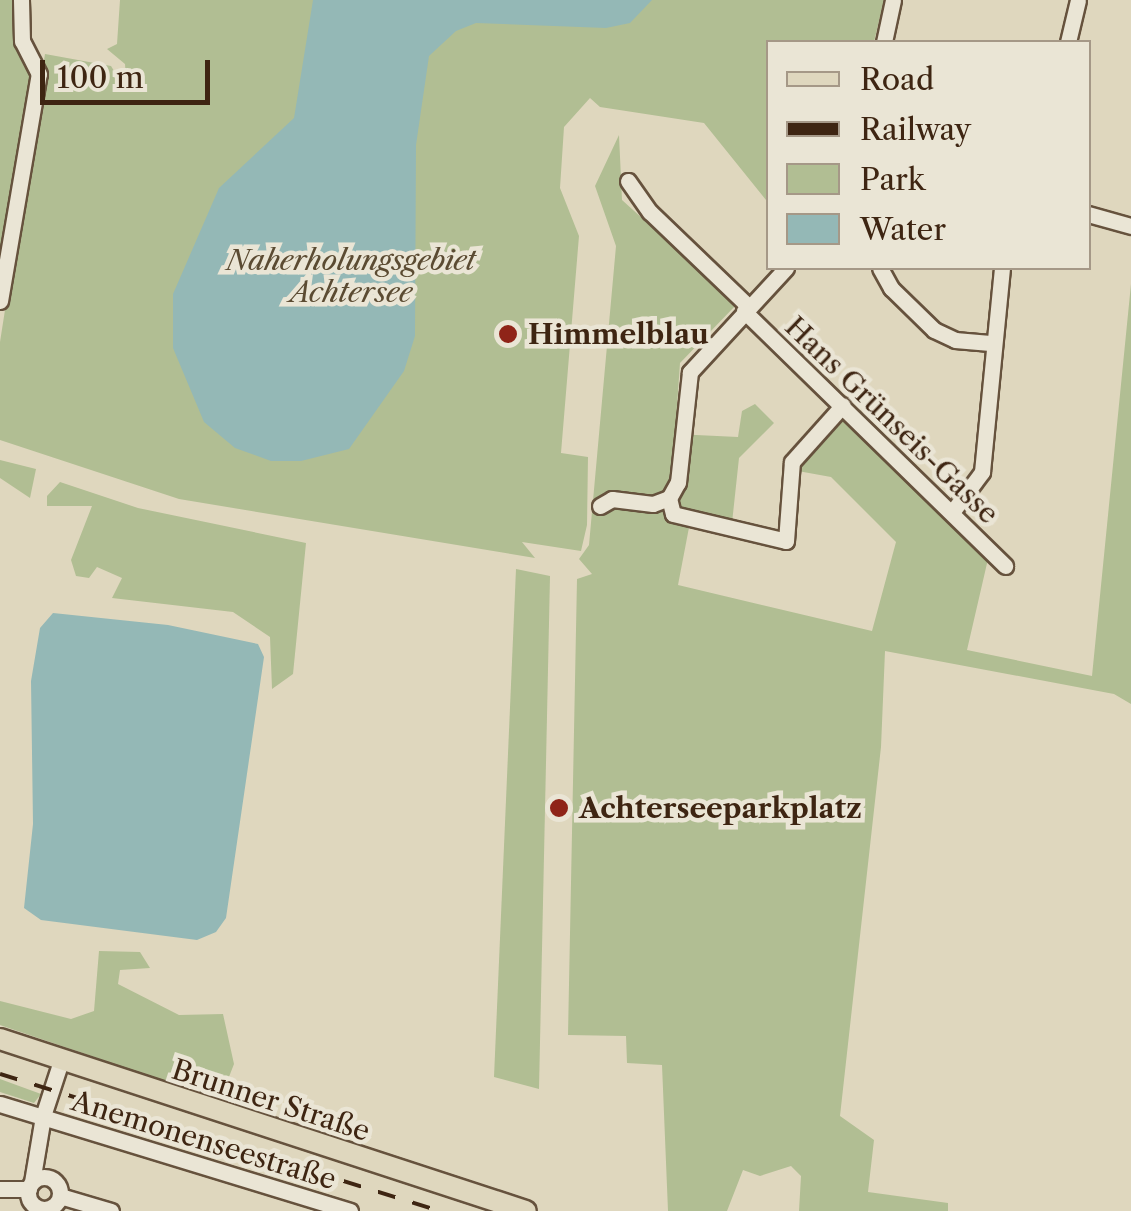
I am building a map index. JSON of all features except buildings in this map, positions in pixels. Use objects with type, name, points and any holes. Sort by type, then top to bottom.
[{"type":"main road","name":"Brunner Straße","points":[[0,1039],[526,1211]]},
{"type":"street","points":[[0,302],[39,74],[22,41],[21,0]]},
{"type":"street","points":[[884,40],[893,0]]},
{"type":"street","points":[[1068,40],[1078,0]]},
{"type":"street","name":"Hans Grünseis-Gasse","points":[[628,181],[650,212],[1006,566]]},
{"type":"street","points":[[1091,215],[1131,226]]},
{"type":"street","points":[[671,506],[678,482],[690,372],[784,270]]},
{"type":"street","points":[[881,270],[891,288],[934,330],[955,340],[993,342]]},
{"type":"street","points":[[953,512],[977,488],[982,472],[1002,270]]},
{"type":"street","points":[[600,506],[612,499],[671,506],[786,541],[792,462],[843,404]]},
{"type":"street","points":[[30,1196],[43,1116],[61,1061]]},
{"type":"street","name":"Anemonenseestraße","points":[[0,1104],[350,1211]]},
{"type":"street","points":[[38,1148],[53,1180],[58,1204]]},
{"type":"street","points":[[30,1196],[53,1180]]},
{"type":"street","points":[[0,1190],[30,1196],[44,1208],[58,1204],[111,1211]]},
{"type":"green space","points":[[0,0],[17,0],[13,39],[36,72],[0,263]]},
{"type":"green space","name":"Naherholungsgebiet Achtersee","points":[[120,0],[884,0],[874,40],[766,40],[766,200],[704,123],[600,107],[590,98],[564,127],[560,188],[579,236],[561,453],[588,457],[587,525],[581,551],[522,542],[535,558],[179,499],[0,440],[0,342],[45,54],[111,66],[127,92],[125,64],[107,49],[117,44]]},
{"type":"green space","points":[[619,135],[622,200],[737,304],[680,363],[675,434],[738,437],[742,411],[755,404],[774,423],[739,458],[732,523],[691,517],[678,585],[872,631],[896,542],[831,477],[798,471],[802,455],[833,424],[847,420],[988,559],[967,650],[1092,676],[1131,284],[1131,704],[1114,694],[885,651],[881,747],[840,1116],[874,1140],[868,1192],[948,1203],[948,1211],[799,1211],[801,1176],[791,1166],[760,1176],[743,1170],[727,1211],[668,1211],[662,1065],[627,1063],[626,1036],[568,1035],[577,579],[592,574],[579,559],[589,545],[616,246],[595,186]]},
{"type":"green space","points":[[0,460],[36,469],[30,498],[0,478]]},
{"type":"green space","points":[[60,482],[138,508],[306,543],[293,674],[272,689],[270,637],[233,612],[112,598],[122,578],[97,567],[89,578],[76,576],[71,560],[92,506],[47,506],[47,496]]},
{"type":"green space","points":[[516,569],[550,576],[539,1089],[494,1077]]},
{"type":"green space","points":[[99,951],[140,952],[150,968],[120,970],[118,984],[179,1015],[223,1014],[234,1064],[220,1100],[0,1025],[0,1001],[71,1019],[94,1011]]},
{"type":"green space","points":[[0,1079],[41,1094],[34,1103],[0,1092]]},
{"type":"water","points":[[313,0],[652,0],[630,23],[606,28],[476,23],[456,31],[429,56],[416,145],[415,336],[404,371],[349,449],[301,461],[271,461],[235,448],[204,422],[173,348],[173,294],[219,188],[294,118]]},
{"type":"water","points":[[53,613],[168,625],[258,644],[264,657],[226,918],[216,932],[197,940],[41,920],[24,908],[33,824],[31,681],[40,628]]},
{"type":"railway","points":[[0,1074],[439,1211]]},
{"type":"place","name":"Himmelblau","points":[[508,334]]},
{"type":"place","name":"Achterseeparkplatz","points":[[559,808]]}]
